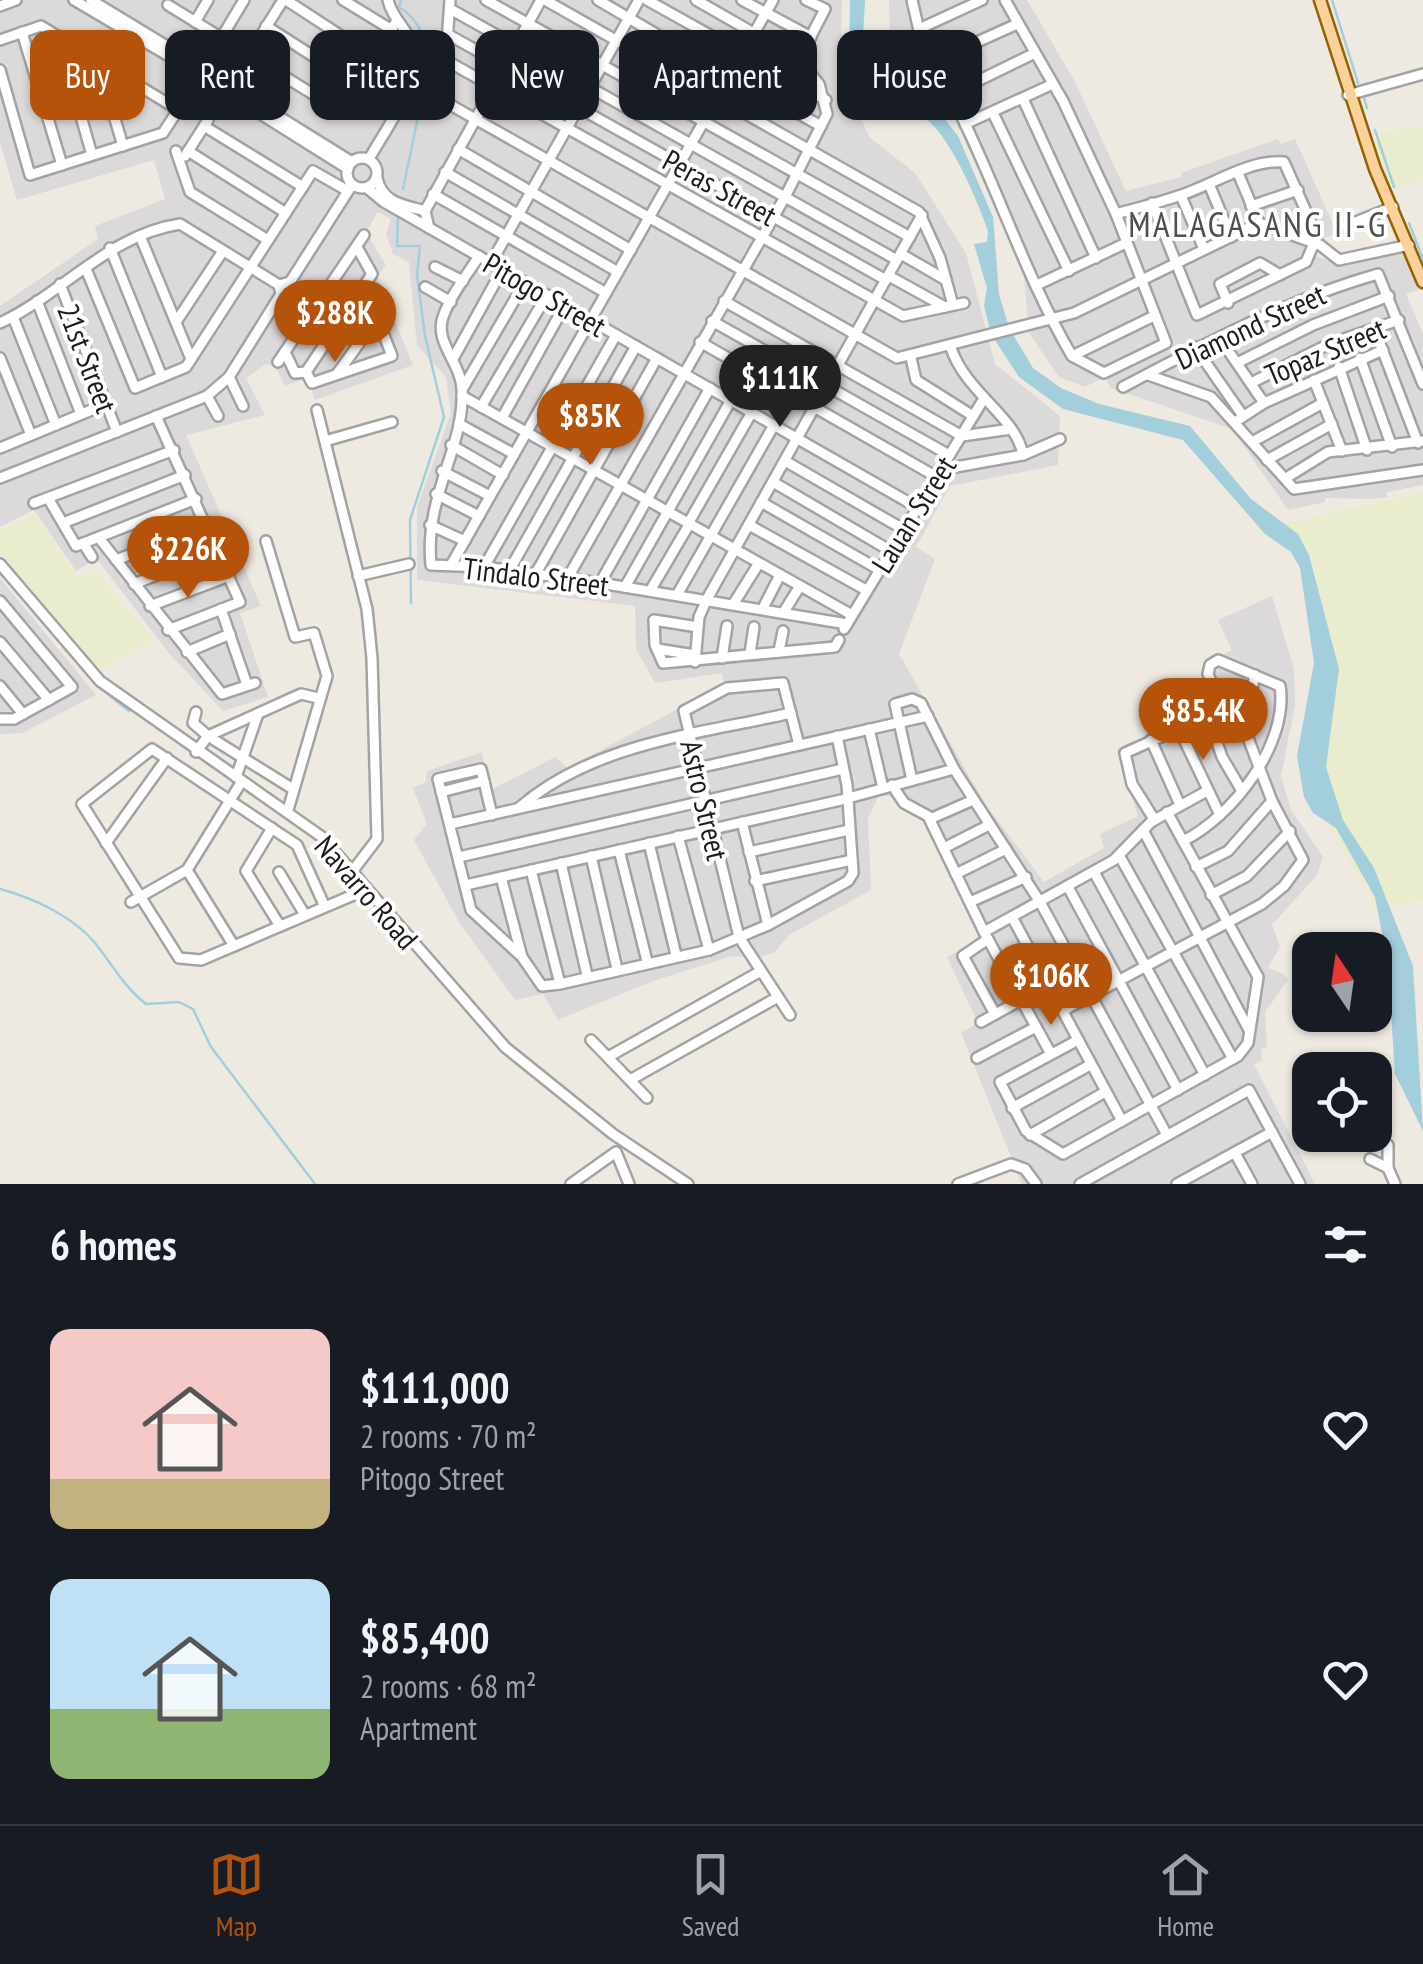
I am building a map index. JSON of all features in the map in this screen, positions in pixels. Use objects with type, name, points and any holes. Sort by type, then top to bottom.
[{"type":"main road","points":[[1320,0],[1348,95],[1423,282]]},
{"type":"street","points":[[0,6],[14,0]]},
{"type":"street","points":[[74,0],[165,51]]},
{"type":"street","points":[[91,0],[165,48]]},
{"type":"street","points":[[195,22],[208,0]]},
{"type":"street","points":[[225,30],[244,0]]},
{"type":"street","points":[[264,30],[284,0],[331,30]]},
{"type":"street","points":[[343,0],[398,30]]},
{"type":"street","points":[[388,0],[392,30]]},
{"type":"street","points":[[486,0],[910,238]]},
{"type":"street","points":[[524,30],[543,0],[619,44]]},
{"type":"street","points":[[598,0],[649,30]]},
{"type":"street","points":[[599,72],[628,18],[643,0],[697,30]]},
{"type":"street","points":[[696,0],[747,30]]},
{"type":"street","points":[[742,0],[797,30]]},
{"type":"street","points":[[756,30],[773,0]]},
{"type":"street","points":[[806,0],[825,10],[814,30]]},
{"type":"street","points":[[912,0],[919,29],[982,0]]},
{"type":"street","points":[[963,120],[1039,284],[1050,318],[1072,356],[1104,374],[1166,344],[1116,214],[1053,84],[1004,0]]},
{"type":"street","points":[[168,5],[208,30]]},
{"type":"street","points":[[449,30],[451,5],[492,30]]},
{"type":"street","points":[[982,40],[1017,24]]},
{"type":"street","points":[[0,40],[41,26],[48,30]]},
{"type":"street","points":[[266,26],[310,54]]},
{"type":"street","points":[[22,32],[62,165]]},
{"type":"street","points":[[982,79],[1033,54]]},
{"type":"street","points":[[0,70],[30,175],[163,133],[171,120]]},
{"type":"street","points":[[1348,95],[1423,74]]},
{"type":"street","points":[[965,124],[1053,84]]},
{"type":"street","points":[[567,579],[811,149],[826,100],[817,86]]},
{"type":"street","points":[[599,91],[785,197],[947,280]]},
{"type":"street","points":[[817,95],[826,100]]},
{"type":"street","points":[[1022,99],[1096,258]]},
{"type":"street","points":[[455,106],[897,358],[911,358],[1074,314],[1259,223]]},
{"type":"street","points":[[994,112],[1069,272]]},
{"type":"street","points":[[429,228],[425,210],[475,114]]},
{"type":"street","name":"Peras Street","points":[[599,119],[887,278],[954,305]]},
{"type":"street","points":[[82,120],[92,155]]},
{"type":"street","points":[[115,120],[123,146]]},
{"type":"street","points":[[278,120],[350,166]]},
{"type":"street","points":[[350,166],[369,159],[390,120]]},
{"type":"street","points":[[550,120],[903,316],[954,305],[922,215],[758,120]]},
{"type":"street","points":[[491,263],[571,120]]},
{"type":"street","points":[[451,565],[705,120]]},
{"type":"street","points":[[810,120],[821,126]]},
{"type":"street","points":[[180,164],[206,123],[303,186]]},
{"type":"street","points":[[458,149],[631,250]]},
{"type":"street","points":[[176,150],[190,192],[268,240]]},
{"type":"street","points":[[188,152],[286,214]]},
{"type":"street","points":[[369,159],[376,167],[381,192],[396,203],[425,210]]},
{"type":"street","points":[[1116,214],[1152,203],[1181,196],[1238,173],[1284,162],[1316,229],[1306,262],[1197,315],[1152,203]]},
{"type":"street","points":[[0,478],[207,396],[229,376],[350,188],[350,166]]},
{"type":"street","points":[[86,269],[135,388],[186,367],[313,171],[350,188],[367,188],[377,178]]},
{"type":"street","points":[[446,172],[618,272]]},
{"type":"street","points":[[1238,173],[1259,223],[1340,260],[1409,245]]},
{"type":"street","points":[[1209,184],[1230,237]]},
{"type":"street","name":"Pitogo Street","points":[[367,188],[384,202],[915,506]]},
{"type":"street","points":[[1252,206],[1298,190]]},
{"type":"street","points":[[433,194],[606,293]]},
{"type":"street","points":[[1181,196],[1204,250]]},
{"type":"street","points":[[1346,226],[1393,206]]},
{"type":"street","points":[[695,659],[698,627],[707,598],[922,215]]},
{"type":"street","points":[[0,323],[86,269],[110,248],[180,224],[316,308]]},
{"type":"street","points":[[278,362],[364,235]]},
{"type":"street","points":[[140,236],[191,359]]},
{"type":"street","points":[[1039,284],[1126,243]]},
{"type":"street","points":[[285,352],[296,373],[306,372],[372,274],[357,247]]},
{"type":"street","points":[[110,248],[162,377]]},
{"type":"street","points":[[176,322],[223,251]]},
{"type":"street","name":"Tindalo Street","points":[[479,256],[451,302],[440,330],[454,357],[462,392],[460,424],[442,472],[430,525],[431,565],[484,567],[707,598],[784,610],[845,627]]},
{"type":"street","points":[[1228,302],[1220,284],[1260,264],[1280,274]]},
{"type":"street","points":[[435,267],[463,282]]},
{"type":"street","points":[[454,357],[502,270]]},
{"type":"street","name":"Diamond Street","points":[[1146,375],[1295,303],[1378,274],[1389,296]]},
{"type":"street","points":[[525,282],[462,392],[482,407],[800,586],[845,627],[836,647],[695,659],[656,649],[654,620],[698,627]]},
{"type":"street","name":"21st Street","points":[[60,284],[117,432]]},
{"type":"street","points":[[306,372],[312,383],[392,356],[365,286]]},
{"type":"street","points":[[425,287],[451,302]]},
{"type":"street","points":[[482,407],[548,295]]},
{"type":"street","points":[[1238,363],[1313,325],[1389,296],[1423,384]]},
{"type":"street","points":[[36,301],[81,414]]},
{"type":"street","points":[[724,301],[962,436],[1011,429]]},
{"type":"street","points":[[502,418],[565,305]]},
{"type":"street","points":[[1072,356],[1154,316]]},
{"type":"street","points":[[14,317],[56,425]]},
{"type":"street","points":[[336,376],[378,317]]},
{"type":"street","name":"Topaz Street","points":[[1251,383],[1399,320]]},
{"type":"street","points":[[712,321],[948,456]]},
{"type":"street","points":[[1374,328],[1420,442],[1328,452],[1286,478],[1294,489],[1423,470]]},
{"type":"street","points":[[484,567],[616,335]]},
{"type":"street","points":[[1221,340],[1264,403]]},
{"type":"street","points":[[700,342],[937,473],[1022,455],[1060,439]]},
{"type":"street","points":[[509,571],[636,346]]},
{"type":"street","points":[[951,348],[959,372],[1019,434],[1022,455]]},
{"type":"street","points":[[1195,348],[1239,419],[1339,366],[1383,350]]},
{"type":"street","points":[[0,358],[31,435]]},
{"type":"street","points":[[535,575],[658,358]]},
{"type":"street","points":[[911,358],[916,380],[973,416]]},
{"type":"street","points":[[1360,358],[1392,446]]},
{"type":"street","points":[[1339,366],[1367,450]]},
{"type":"street","points":[[1123,387],[1146,375]]},
{"type":"street","name":"Diamond Street","points":[[1146,375],[1211,397],[1239,419],[1252,442],[1286,478]]},
{"type":"street","points":[[229,376],[243,406]]},
{"type":"street","points":[[1314,380],[1342,451]]},
{"type":"street","points":[[600,583],[710,388]]},
{"type":"street","points":[[207,396],[218,416]]},
{"type":"street","points":[[624,587],[731,400]]},
{"type":"street","name":"Lauan Street","points":[[845,627],[915,506],[983,400]]},
{"type":"street","points":[[1252,442],[1323,403]]},
{"type":"street","points":[[0,433],[2,447],[106,404]]},
{"type":"street","points":[[317,410],[367,609],[372,658],[377,839],[351,872]]},
{"type":"street","points":[[650,591],[752,412]]},
{"type":"street","points":[[156,416],[240,602],[168,630]]},
{"type":"street","points":[[325,440],[392,422]]},
{"type":"street","points":[[460,424],[514,454]]},
{"type":"street","points":[[1267,460],[1332,424]]},
{"type":"street","points":[[677,594],[774,425]]},
{"type":"street","points":[[451,446],[502,474]]},
{"type":"street","points":[[34,503],[174,450]]},
{"type":"street","points":[[784,461],[902,529]]},
{"type":"street","points":[[442,472],[490,496]]},
{"type":"street","points":[[62,522],[185,475]]},
{"type":"street","points":[[772,482],[890,550]]},
{"type":"street","points":[[436,494],[479,516]]},
{"type":"street","points":[[48,498],[62,522],[92,557]]},
{"type":"street","points":[[80,545],[196,499]]},
{"type":"street","points":[[762,502],[878,570]]},
{"type":"street","points":[[116,560],[207,524]]},
{"type":"street","points":[[430,525],[465,541]]},
{"type":"street","points":[[749,525],[866,590]]},
{"type":"street","points":[[99,538],[222,694],[251,684],[221,609]]},
{"type":"street","points":[[266,541],[295,637],[314,633],[327,676],[288,810]]},
{"type":"street","points":[[134,584],[218,551]]},
{"type":"street","points":[[734,603],[759,563]]},
{"type":"street","name":"Navarro Road","points":[[0,564],[100,681],[196,752],[322,836],[365,890],[506,1047],[613,1134],[688,1184]]},
{"type":"street","points":[[358,576],[414,564],[431,565]]},
{"type":"street","points":[[762,608],[780,575]]},
{"type":"street","points":[[150,606],[228,576]]},
{"type":"street","points":[[784,610],[800,586]]},
{"type":"street","points":[[0,719],[23,714],[72,687],[1,604]]},
{"type":"street","points":[[722,658],[727,626]]},
{"type":"street","points":[[750,653],[754,627]]},
{"type":"street","points":[[780,651],[783,631]]},
{"type":"street","points":[[186,652],[230,634]]},
{"type":"street","points":[[805,649],[808,635]]},
{"type":"street","points":[[0,642],[48,700]]},
{"type":"street","points":[[1182,841],[1220,815],[1262,766],[1280,686],[1222,661],[1210,665],[1208,674],[1223,709]]},
{"type":"street","points":[[1240,712],[1250,698],[1255,675]]},
{"type":"street","name":"Astro Street","points":[[790,1015],[739,937],[710,829],[686,708],[726,688],[783,683],[792,713]]},
{"type":"street","points":[[0,686],[23,714]]},
{"type":"street","points":[[196,752],[208,736],[301,694],[318,698]]},
{"type":"street","points":[[912,780],[895,704],[912,699],[921,702],[954,769],[1026,876],[1167,1136]]},
{"type":"street","points":[[1154,820],[1132,784],[1124,756],[1223,709],[1240,712]]},
{"type":"street","points":[[196,712],[193,722],[208,736],[293,789]]},
{"type":"street","points":[[1064,1010],[1271,898],[1300,866],[1303,860],[1272,802],[1240,712]]},
{"type":"street","points":[[518,809],[542,788],[601,757],[690,736],[792,713],[799,745]]},
{"type":"street","points":[[136,899],[186,870],[230,800],[258,714]]},
{"type":"street","points":[[450,824],[928,716]]},
{"type":"street","points":[[1208,716],[1222,756],[1242,791]]},
{"type":"street","points":[[868,729],[887,787],[904,802],[924,810],[986,936],[1051,1054]]},
{"type":"street","points":[[1179,730],[1220,815]]},
{"type":"street","points":[[492,815],[484,781],[442,792],[471,910],[522,958],[542,986],[710,950],[768,925],[848,882],[852,860],[837,736]]},
{"type":"street","points":[[1151,740],[1180,804]]},
{"type":"street","points":[[325,906],[297,845],[152,748],[82,804],[136,899],[179,958],[201,960],[365,890]]},
{"type":"street","points":[[106,842],[167,758]]},
{"type":"street","points":[[459,856],[842,768]]},
{"type":"street","points":[[466,885],[847,798],[954,769]]},
{"type":"street","points":[[995,1014],[963,956],[1012,917],[1119,855],[1154,820],[1207,791]]},
{"type":"street","points":[[930,820],[973,800]]},
{"type":"street","points":[[1196,868],[1228,850],[1272,802]]},
{"type":"street","points":[[1078,1040],[1000,1082],[1030,1136],[1063,1154],[1233,1059],[1248,1043],[1258,978],[1167,812]]},
{"type":"street","points":[[742,822],[768,925]]},
{"type":"street","points":[[944,848],[989,825]]},
{"type":"street","points":[[272,828],[246,870],[280,926]]},
{"type":"street","points":[[749,852],[849,830]]},
{"type":"street","points":[[1143,830],[1250,1031]]},
{"type":"street","points":[[1212,895],[1247,876],[1290,831]]},
{"type":"street","points":[[678,836],[710,950]]},
{"type":"street","points":[[649,843],[676,955]]},
{"type":"street","points":[[956,874],[1006,849]]},
{"type":"street","points":[[620,850],[647,961]]},
{"type":"street","points":[[1119,855],[1233,1059]]},
{"type":"street","points":[[590,856],[617,969]]},
{"type":"street","points":[[755,881],[852,860]]},
{"type":"street","points":[[561,863],[587,975]]},
{"type":"street","points":[[186,870],[234,946]]},
{"type":"street","points":[[531,870],[560,984]]},
{"type":"street","points":[[280,872],[304,915]]},
{"type":"street","points":[[1094,872],[1205,1075]]},
{"type":"street","points":[[970,902],[1026,876]]},
{"type":"street","points":[[501,877],[522,958]]},
{"type":"street","points":[[1068,887],[1178,1090]]},
{"type":"street","points":[[1012,917],[1122,1121]]},
{"type":"street","points":[[608,1057],[761,971]]},
{"type":"street","points":[[630,1080],[778,997]]},
{"type":"street","points":[[981,1022],[1022,1000]]},
{"type":"street","points":[[977,1058],[1036,1027]]},
{"type":"street","points":[[591,1040],[648,1098]]},
{"type":"street","points":[[1012,1108],[1090,1065]]},
{"type":"street","points":[[1080,1184],[1249,1090],[1300,1184]]},
{"type":"street","points":[[1030,1136],[1106,1092]]},
{"type":"street","points":[[1177,1184],[1272,1132]]},
{"type":"street","points":[[571,1184],[616,1152],[627,1183]]},
{"type":"street","points":[[1234,1152],[1252,1184]]},
{"type":"street","points":[[1388,1152],[1388,1168],[1395,1184]]},
{"type":"street","points":[[1370,1159],[1388,1168]]},
{"type":"street","points":[[958,1184],[1011,1164],[1025,1169],[1036,1184]]},
{"type":"street","points":[[1199,1172],[1206,1184]]},
{"type":"shaded area","points":[[0,0],[842,0],[841,30],[837,30],[837,120],[862,120],[869,137],[915,173],[966,253],[995,364],[1060,416],[1058,465],[950,486],[916,547],[935,559],[899,654],[986,805],[1044,882],[1104,848],[1100,834],[1138,816],[1117,751],[1219,707],[1202,666],[1232,650],[1218,620],[1272,596],[1294,669],[1295,705],[1281,776],[1291,810],[1323,857],[1317,875],[1272,925],[1280,946],[1268,968],[1284,974],[1288,980],[1265,1012],[1267,1048],[1261,1049],[1262,1061],[1254,1064],[1292,1139],[1292,1152],[1299,1152],[1315,1184],[1022,1184],[961,1033],[978,1023],[947,957],[980,939],[923,816],[904,810],[890,796],[879,795],[868,818],[871,890],[789,935],[775,952],[748,962],[744,957],[732,956],[653,981],[558,1020],[543,994],[515,1000],[459,922],[414,840],[427,824],[413,788],[426,782],[427,771],[482,752],[491,790],[555,757],[568,768],[724,684],[722,673],[655,683],[636,649],[635,606],[417,580],[417,507],[451,413],[446,377],[417,345],[409,262],[393,254],[386,234],[391,219],[378,212],[366,232],[386,266],[377,277],[413,365],[315,400],[307,378],[285,386],[275,366],[266,364],[246,378],[265,415],[186,435],[261,606],[240,613],[268,697],[223,711],[167,651],[97,559],[76,571],[34,510],[0,527],[0,306],[98,239],[95,226],[165,199],[154,160],[17,200],[0,143]]},
{"type":"shaded area","points":[[889,0],[1027,0],[1074,80],[1126,191],[1182,177],[1181,173],[1278,139],[1280,144],[1295,139],[1337,233],[1322,239],[1312,255],[1345,266],[1409,251],[1422,289],[1406,294],[1423,334],[1423,485],[1387,492],[1387,497],[1325,498],[1325,502],[1288,510],[1232,429],[1111,388],[1105,377],[1085,387],[1059,377],[1029,333],[1023,264],[959,120],[982,120],[982,30],[890,30]]},
{"type":"shaded area","points":[[0,578],[96,695],[22,733],[0,734]]},
{"type":"green space","points":[[1423,125],[1423,181],[1388,189],[1370,153],[1376,137],[1381,132]]},
{"type":"green space","points":[[1423,492],[1423,899],[1378,911],[1321,811],[1317,577],[1307,547],[1280,524]]},
{"type":"green space","points":[[34,514],[78,577],[94,569],[155,641],[97,672],[0,552],[0,530]]},
{"type":"water","points":[[850,0],[865,0],[863,30],[850,30]]},
{"type":"water","points":[[927,120],[946,120],[958,136],[993,217],[999,294],[1009,328],[1033,368],[1061,388],[1099,404],[1190,426],[1251,499],[1298,534],[1309,555],[1339,669],[1326,767],[1343,820],[1374,868],[1413,966],[1423,1131],[1395,1074],[1392,932],[1382,932],[1375,897],[1336,828],[1313,813],[1304,797],[1297,756],[1314,663],[1300,568],[1291,552],[1265,534],[1183,440],[1063,409],[1019,377],[991,334],[984,306],[987,288],[974,244],[987,242],[988,231],[970,185]]},
{"type":"waterway","points":[[401,0],[399,7],[420,30]]},
{"type":"waterway","points":[[1332,0],[1358,83]]},
{"type":"waterway","points":[[1363,95],[1367,108]]},
{"type":"waterway","points":[[403,189],[417,120]]},
{"type":"waterway","points":[[1375,130],[1394,187]]},
{"type":"waterway","points":[[398,216],[397,246],[420,246],[417,275],[425,336],[444,417],[410,520],[411,603]]},
{"type":"waterway","points":[[1409,223],[1423,259]]},
{"type":"waterway","points":[[0,571],[100,688],[129,711]]},
{"type":"waterway","points":[[197,756],[234,781]]},
{"type":"waterway","points":[[0,889],[39,903],[76,924],[146,1004],[179,1002],[193,1009],[211,1047],[315,1184]]},
{"type":"district","name":"MALAGASANG II-G","points":[[1258,224]]}]
